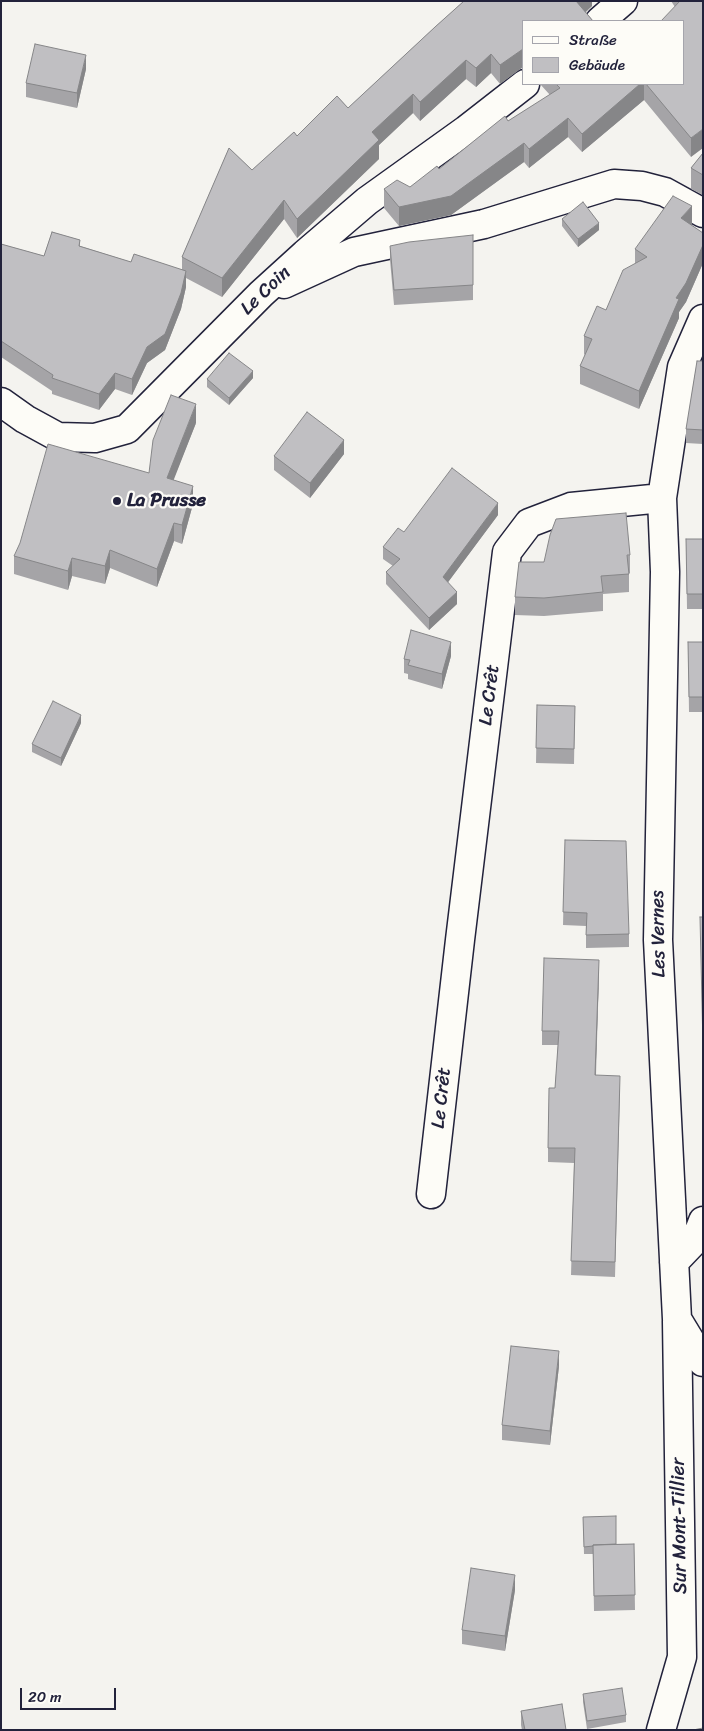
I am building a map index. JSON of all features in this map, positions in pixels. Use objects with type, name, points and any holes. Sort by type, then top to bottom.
[{"type":"street","points":[[601,20],[623,1]]},
{"type":"street","name":"Le Coin","points":[[1,402],[25,419],[58,437],[94,438],[126,429],[261,294],[367,201],[466,130],[524,85]]},
{"type":"street","points":[[261,294],[354,252],[484,224],[614,184],[642,186],[665,192],[703,213]]},
{"type":"street","points":[[662,498],[682,367],[703,320]]},
{"type":"street","name":"Le Crêt","points":[[431,1194],[507,552],[529,523],[571,507],[662,498]]},
{"type":"street","name":"Les Vernes","points":[[662,498],[664,572],[658,940],[677,1319],[703,1362]]},
{"type":"street","points":[[674,1262],[696,1240],[703,1221]]},
{"type":"street","name":"Sur Mont-Tillier","points":[[661,1730],[682,1657],[677,1319]]},
{"type":"building","points":[[464,1],[576,1],[592,20],[522,20],[522,50],[500,65],[491,54],[476,68],[466,60],[420,102],[413,94],[372,132],[379,140],[297,219],[284,200],[222,278],[182,257],[229,148],[252,170],[294,132],[297,136],[337,96],[348,108]]},
{"type":"building","points":[[680,1],[703,1],[703,129],[691,138],[647,85],[684,85],[684,20],[662,20]]},
{"type":"building","points":[[35,44],[86,55],[77,93],[26,83]]},
{"type":"building","points":[[557,85],[639,85],[582,134],[568,118],[529,149],[524,143],[451,196],[399,207],[384,189],[397,180],[410,187],[437,166],[439,169],[505,116],[508,121],[560,88]]},
{"type":"building","points":[[703,153],[703,175],[691,168]]},
{"type":"building","points":[[673,196],[692,206],[681,218],[703,233],[703,245],[686,283],[676,298],[679,299],[639,391],[580,366],[592,339],[584,336],[597,306],[606,310],[623,270],[647,257],[635,249]]},
{"type":"building","points":[[583,202],[599,223],[578,239],[562,219]]},
{"type":"building","points":[[52,232],[80,240],[79,246],[131,262],[134,254],[186,271],[181,293],[165,334],[147,347],[132,379],[115,373],[99,394],[52,378],[53,375],[1,341],[1,244],[44,256]]},
{"type":"building","points":[[473,235],[473,285],[394,290],[390,246]]},
{"type":"building","points":[[229,353],[253,371],[229,398],[207,379]]},
{"type":"building","points":[[697,361],[703,361],[703,430],[686,429]]},
{"type":"building","points":[[171,395],[196,404],[167,478],[193,486],[182,525],[174,523],[157,569],[110,550],[105,566],[72,558],[68,571],[14,556],[20,543],[48,444],[149,473],[153,440]]},
{"type":"building","points":[[307,412],[344,440],[310,483],[274,456]]},
{"type":"building","points":[[452,468],[498,503],[443,577],[457,592],[429,618],[386,572],[400,559],[383,547],[398,528],[404,532]]},
{"type":"building","points":[[626,513],[630,555],[627,555],[629,574],[601,576],[603,592],[544,598],[515,597],[519,562],[544,562],[556,519]]},
{"type":"building","points":[[686,539],[703,539],[703,594],[687,594]]},
{"type":"building","points":[[411,630],[451,642],[442,674],[408,665],[410,660],[404,659]]},
{"type":"building","points":[[688,642],[703,642],[703,697],[689,697]]},
{"type":"building","points":[[53,701],[81,715],[61,758],[32,744]]},
{"type":"building","points":[[537,705],[575,706],[574,749],[536,748]]},
{"type":"building","points":[[565,840],[626,841],[629,934],[586,935],[587,913],[563,912]]},
{"type":"building","points":[[700,917],[703,917],[703,1047]]},
{"type":"building","points":[[544,958],[599,960],[595,1075],[620,1076],[615,1262],[571,1261],[575,1148],[548,1148],[549,1088],[555,1088],[559,1031],[542,1031]]},
{"type":"building","points":[[511,1346],[559,1351],[550,1431],[502,1425]]},
{"type":"building","points":[[616,1516],[616,1544],[584,1547],[583,1517]]},
{"type":"building","points":[[634,1544],[635,1595],[594,1596],[593,1545]]},
{"type":"building","points":[[471,1568],[515,1575],[505,1636],[462,1630]]},
{"type":"building","points":[[622,1688],[626,1715],[587,1721],[583,1694]]},
{"type":"building","points":[[562,1704],[566,1730],[525,1730],[521,1711]]},
{"type":"place","name":"La Prusse","points":[[117,501]]}]
